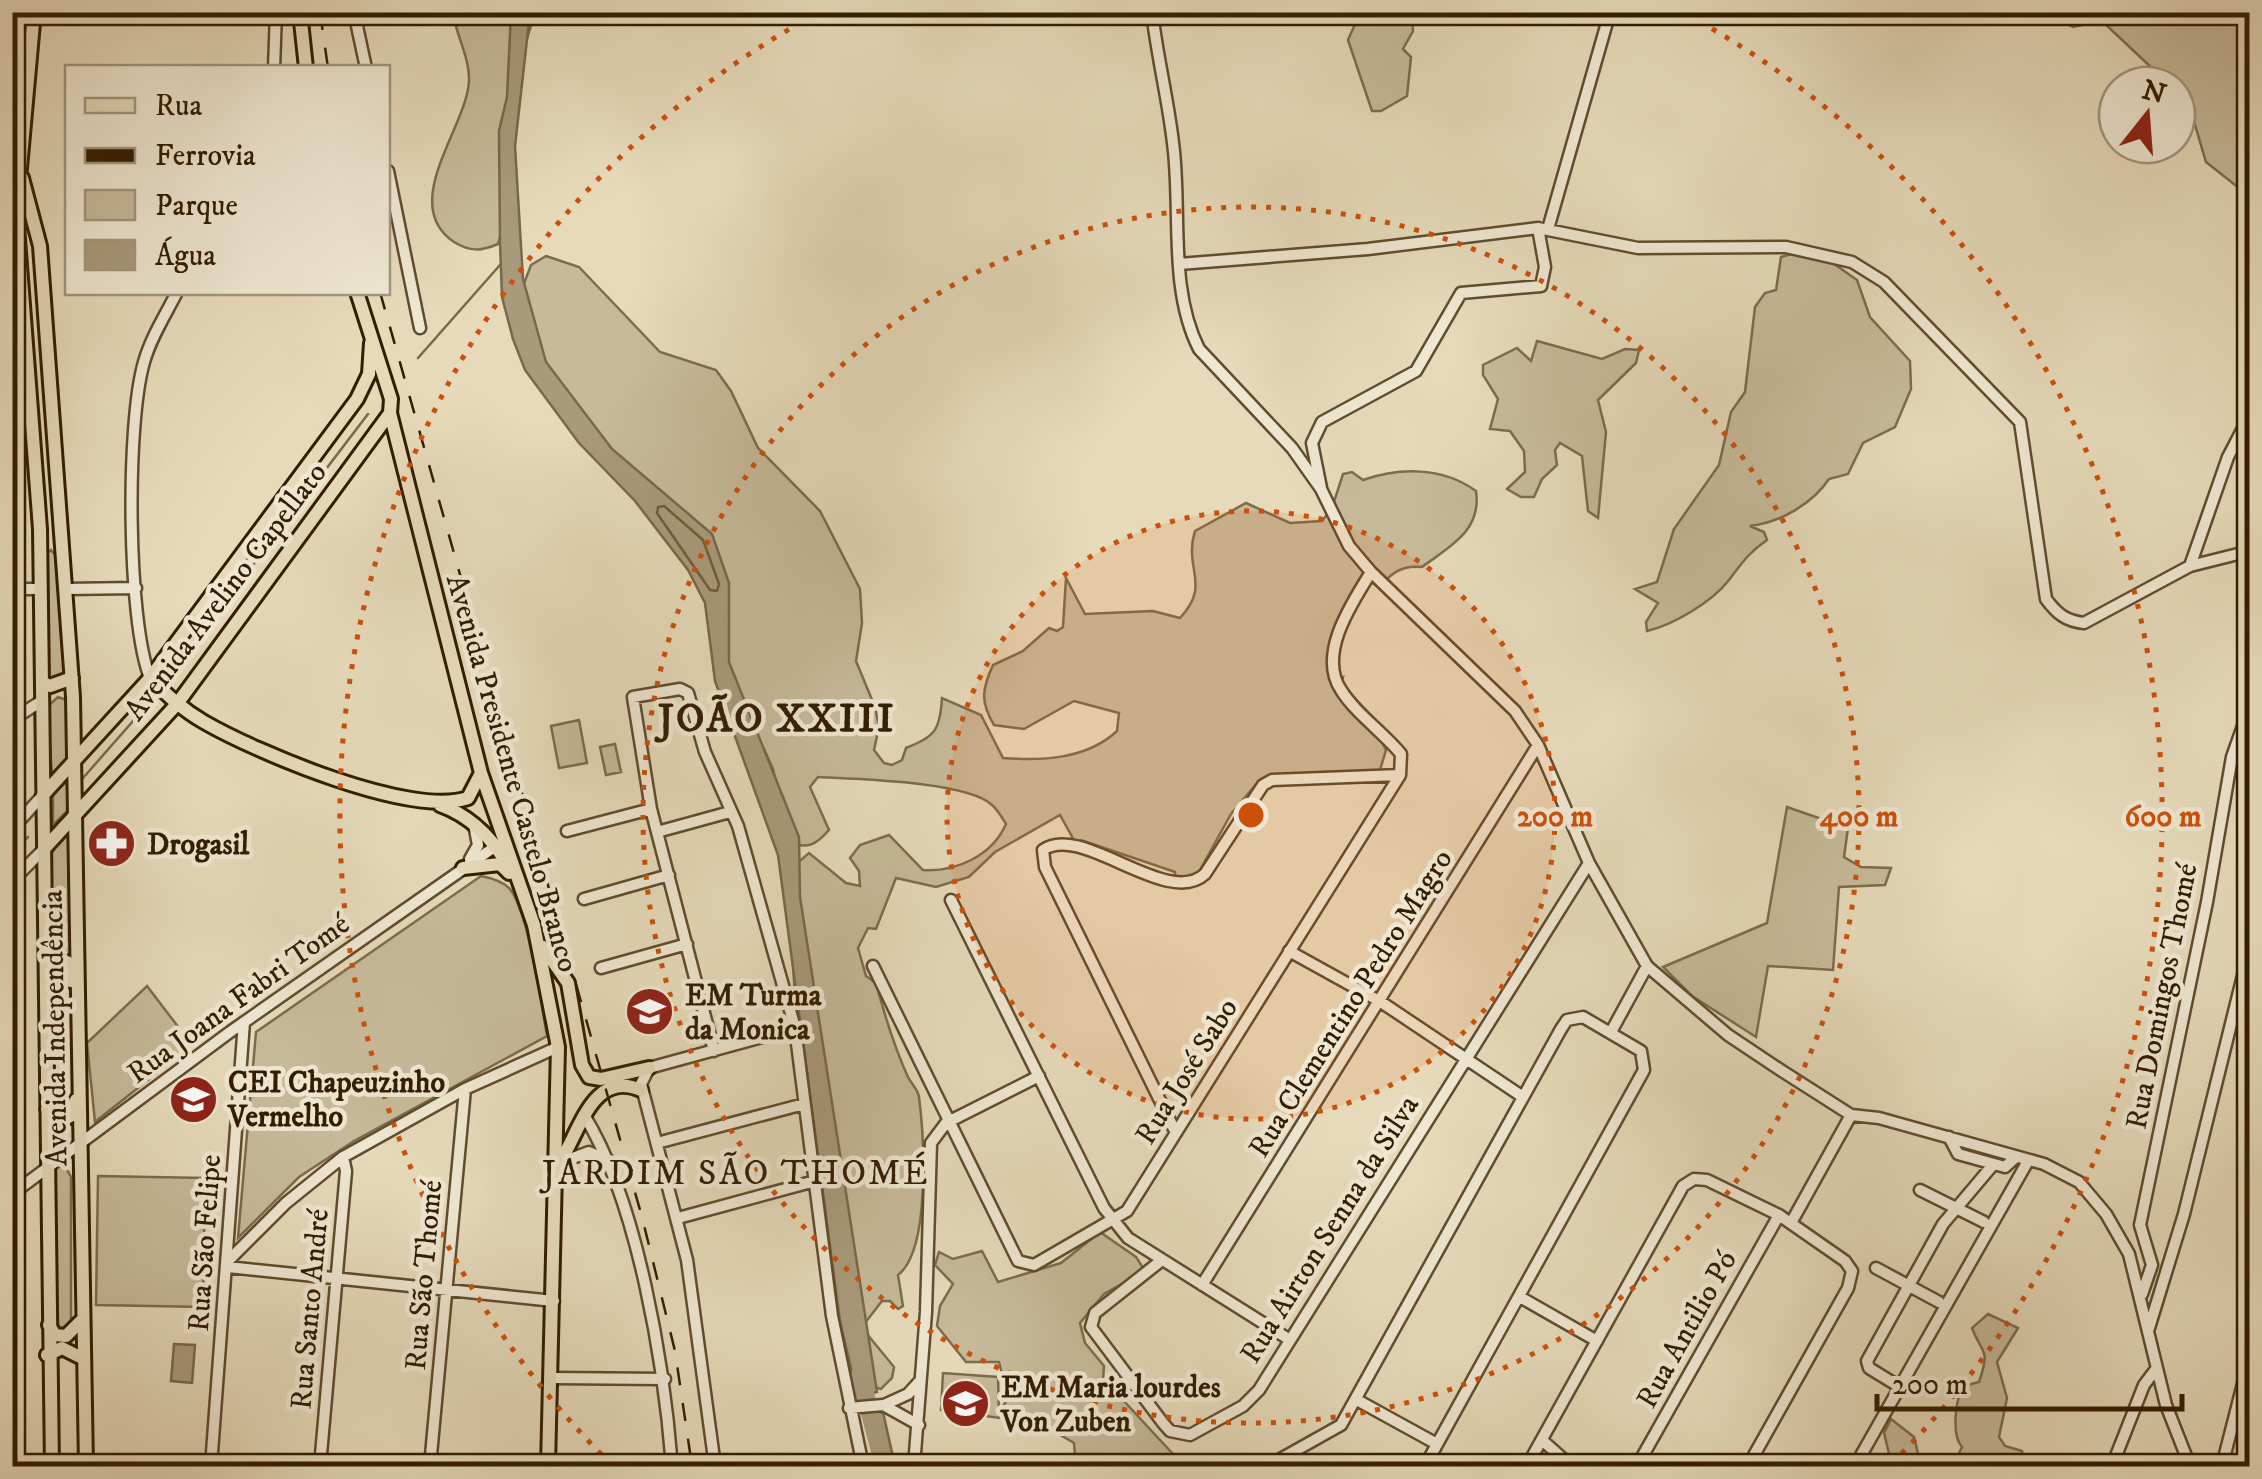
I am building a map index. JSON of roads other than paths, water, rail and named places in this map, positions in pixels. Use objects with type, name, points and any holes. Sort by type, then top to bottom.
[{"type":"main road","name":"Avenida Independência","points":[[34,12],[16,212],[41,570],[47,967],[45,1170],[52,1466]]},
{"type":"main road","points":[[289,12],[302,32]]},
{"type":"main road","points":[[300,12],[306,65]]},
{"type":"main road","name":"Avenida Independência","points":[[22,176],[40,246],[73,698],[86,1466]]},
{"type":"main road","name":"Avenida Presidente Castelo Branco","points":[[359,295],[389,398],[481,774],[538,940],[558,1047],[548,1466]]},
{"type":"main road","points":[[43,795],[150,678],[356,398],[369,374],[372,340]]},
{"type":"main road","points":[[356,398],[374,394],[389,398]]},
{"type":"main road","name":"Avenida Avelino Capellato","points":[[44,850],[177,704],[389,398]]},
{"type":"main road","points":[[41,570],[50,542],[61,554]]},
{"type":"main road","points":[[42,682],[50,686],[72,678]]},
{"type":"main road","points":[[150,678],[177,704],[205,723],[304,768],[351,784],[425,799],[468,798],[481,774]]},
{"type":"main road","points":[[42,700],[62,694],[73,698]]},
{"type":"main road","points":[[425,799],[474,824],[511,856]]},
{"type":"main road","points":[[496,846],[518,882]]},
{"type":"main road","points":[[463,868],[500,864],[518,882]]},
{"type":"main road","points":[[538,940],[568,983],[582,1065],[588,1076],[601,1080],[649,1068]]},
{"type":"main road","points":[[47,967],[62,962],[70,965],[78,1008]]},
{"type":"main road","points":[[558,1164],[580,1131],[588,1105],[611,1087],[629,1085],[641,1090]]},
{"type":"main road","points":[[47,1109],[50,1116],[63,1120],[72,1115],[78,1092]]},
{"type":"main road","points":[[48,1323],[55,1335],[66,1336],[82,1320]]},
{"type":"main road","points":[[48,1355],[62,1348],[82,1358]]},
{"type":"street","points":[[274,65],[276,12]]},
{"type":"street","points":[[354,12],[365,65]]},
{"type":"street","points":[[1152,12],[1173,143],[1179,264],[1192,334],[1199,349],[1292,448],[1321,490],[1349,546],[1371,572],[1515,712],[1538,745],[1589,863],[1647,966],[1728,1034],[1851,1115],[1949,1137],[2022,1159],[2079,1182],[2106,1214],[2129,1254],[2142,1294],[2156,1369],[2190,1466]]},
{"type":"street","points":[[1321,490],[1312,443],[1322,422],[1416,372],[1461,293],[1541,286],[1545,267],[1543,229],[1610,12]]},
{"type":"street","points":[[390,181],[420,328]]},
{"type":"street","points":[[1179,264],[1368,249],[1543,229],[1638,248],[1811,250],[1869,271],[2020,422],[2046,599],[2070,622],[2084,623],[2190,566],[2250,551]]},
{"type":"street","points":[[150,678],[136,588],[138,388],[152,340],[175,295]]},
{"type":"street","points":[[2190,566],[2228,458],[2250,414]]},
{"type":"street","points":[[1176,1134],[1041,855],[1046,846],[1069,845],[1172,882],[1192,882],[1205,874],[1263,785],[1272,780],[1400,776],[1401,754],[1341,691],[1332,669],[1348,610],[1371,572]]},
{"type":"street","points":[[12,588],[40,589]]},
{"type":"street","points":[[66,589],[136,588]]},
{"type":"street","points":[[144,650],[165,657]]},
{"type":"street","points":[[714,1051],[651,810],[632,697],[680,689],[688,693],[705,752],[730,812],[794,1028],[849,1408],[863,1466]]},
{"type":"street","points":[[12,720],[42,700]]},
{"type":"street","name":"Rua Domingos Thomé","points":[[2142,1294],[2152,1265],[2140,1225],[2207,902],[2232,757],[2250,706]]},
{"type":"street","name":"Rua Clementino Pedro Magro","points":[[1202,1286],[1538,745]]},
{"type":"street","name":"Rua José Sabo","points":[[873,966],[946,1122],[1018,1261],[1034,1265],[1114,1220],[1136,1198],[1400,776]]},
{"type":"street","points":[[12,828],[43,795]]},
{"type":"street","points":[[567,831],[651,810]]},
{"type":"street","points":[[657,832],[730,812]]},
{"type":"street","points":[[463,868],[478,845],[474,824]]},
{"type":"street","name":"Rua Joana Fabri Tomé","points":[[12,1194],[244,1022],[496,846]]},
{"type":"street","name":"Avenida Avelino Capellato","points":[[12,882],[44,850]]},
{"type":"street","name":"Rua Airton Senna da Silva","points":[[1162,1260],[1095,1312],[1091,1327],[1170,1431],[1190,1435],[1243,1406],[1259,1390],[1589,863]]},
{"type":"street","points":[[584,899],[669,875]]},
{"type":"street","points":[[951,900],[1114,1220],[1128,1238],[1290,1340]]},
{"type":"street","points":[[601,968],[687,944]]},
{"type":"street","points":[[2149,1330],[2184,1214],[2250,947]]},
{"type":"street","points":[[1289,951],[1381,1002],[1523,1098]]},
{"type":"street","points":[[1611,1032],[1647,966]]},
{"type":"street","points":[[1268,1466],[1341,1426],[1568,1020],[1583,1016],[1641,1052],[1644,1070],[1424,1466]]},
{"type":"street","name":"Rua São Felipe","points":[[212,1466],[244,1022]]},
{"type":"street","points":[[715,1466],[695,1299],[678,1218],[641,1090],[649,1068],[794,1028]]},
{"type":"street","points":[[228,1264],[286,1202],[342,1157],[465,1089],[558,1047]]},
{"type":"street","points":[[914,1466],[930,1151],[938,1129],[946,1122],[1039,1076]]},
{"type":"street","name":"Rua São Thomé","points":[[430,1466],[465,1089]]},
{"type":"street","points":[[657,1143],[804,1104]]},
{"type":"street","points":[[584,1115],[609,1161],[665,1380],[672,1466]]},
{"type":"street","points":[[1791,1223],[1851,1115]]},
{"type":"street","points":[[1949,1137],[1958,1154],[1992,1166],[2005,1167],[2022,1159]]},
{"type":"street","points":[[558,1164],[589,1152],[609,1161]]},
{"type":"street","name":"Rua Santo André","points":[[320,1466],[346,1171],[342,1157]]},
{"type":"street","points":[[1855,1466],[2022,1159]]},
{"type":"street","points":[[1894,1384],[1868,1368],[1867,1361],[1955,1206],[1992,1166]]},
{"type":"street","points":[[1527,1466],[1688,1182],[1707,1180],[1791,1223],[1844,1261],[1853,1278],[1748,1466]]},
{"type":"street","points":[[678,1218],[815,1181]]},
{"type":"street","points":[[1920,1190],[1984,1222]]},
{"type":"street","name":"Rua Antilio Pó","points":[[1637,1466],[1779,1215]]},
{"type":"street","points":[[228,1264],[554,1300]]},
{"type":"street","points":[[1876,1268],[1939,1302]]},
{"type":"street","points":[[1520,1297],[1596,1341]]},
{"type":"street","points":[[2222,1466],[2250,1356]]},
{"type":"street","points":[[2112,1466],[2144,1385],[2156,1369]]},
{"type":"street","points":[[552,1378],[665,1380]]},
{"type":"street","points":[[849,1408],[883,1405],[908,1394],[920,1381]]},
{"type":"street","points":[[1357,1400],[1437,1444]]},
{"type":"street","points":[[883,1405],[918,1425]]},
{"type":"street","points":[[1542,1440],[1571,1466]]},
{"type":"water","points":[[511,13],[530,13],[515,146],[523,279],[546,362],[612,449],[712,534],[729,583],[729,662],[799,837],[800,897],[877,1392],[858,1398],[840,1321],[778,855],[715,681],[705,603],[688,570],[635,501],[579,443],[525,370],[502,297],[499,131],[507,97]]},
{"type":"water","points":[[174,1344],[195,1345],[192,1383],[171,1381]]},
{"type":"water","points":[[883,1412],[895,1466],[877,1466],[864,1416]]},
{"type":"waterway","points":[[418,358],[500,265]]},
{"type":"waterway","points":[[166,679],[368,414]]},
{"type":"waterway","points":[[83,778],[155,696]]},
{"type":"waterway","points":[[12,854],[28,837]]},
{"type":"waterway","points":[[860,1375],[884,1466]]},
{"type":"railway","points":[[320,12],[328,65]]},
{"type":"railway","points":[[381,295],[642,1217],[675,1351],[692,1466]]},
{"type":"place","name":"Drogasil","points":[[112,844]]},
{"type":"place","name":"EM Turma da Monica","points":[[650,1012]]},
{"type":"place","name":"CEI Chapeuzinho Vermelho","points":[[193,1099]]},
{"type":"place","name":"EM Maria lourdes Von Zuben","points":[[966,1404]]},
{"type":"district","name":"JOÃO XXIII","points":[[777,717]]},
{"type":"district","name":"JARDIM SÃO THOMÉ","points":[[736,1172]]}]
